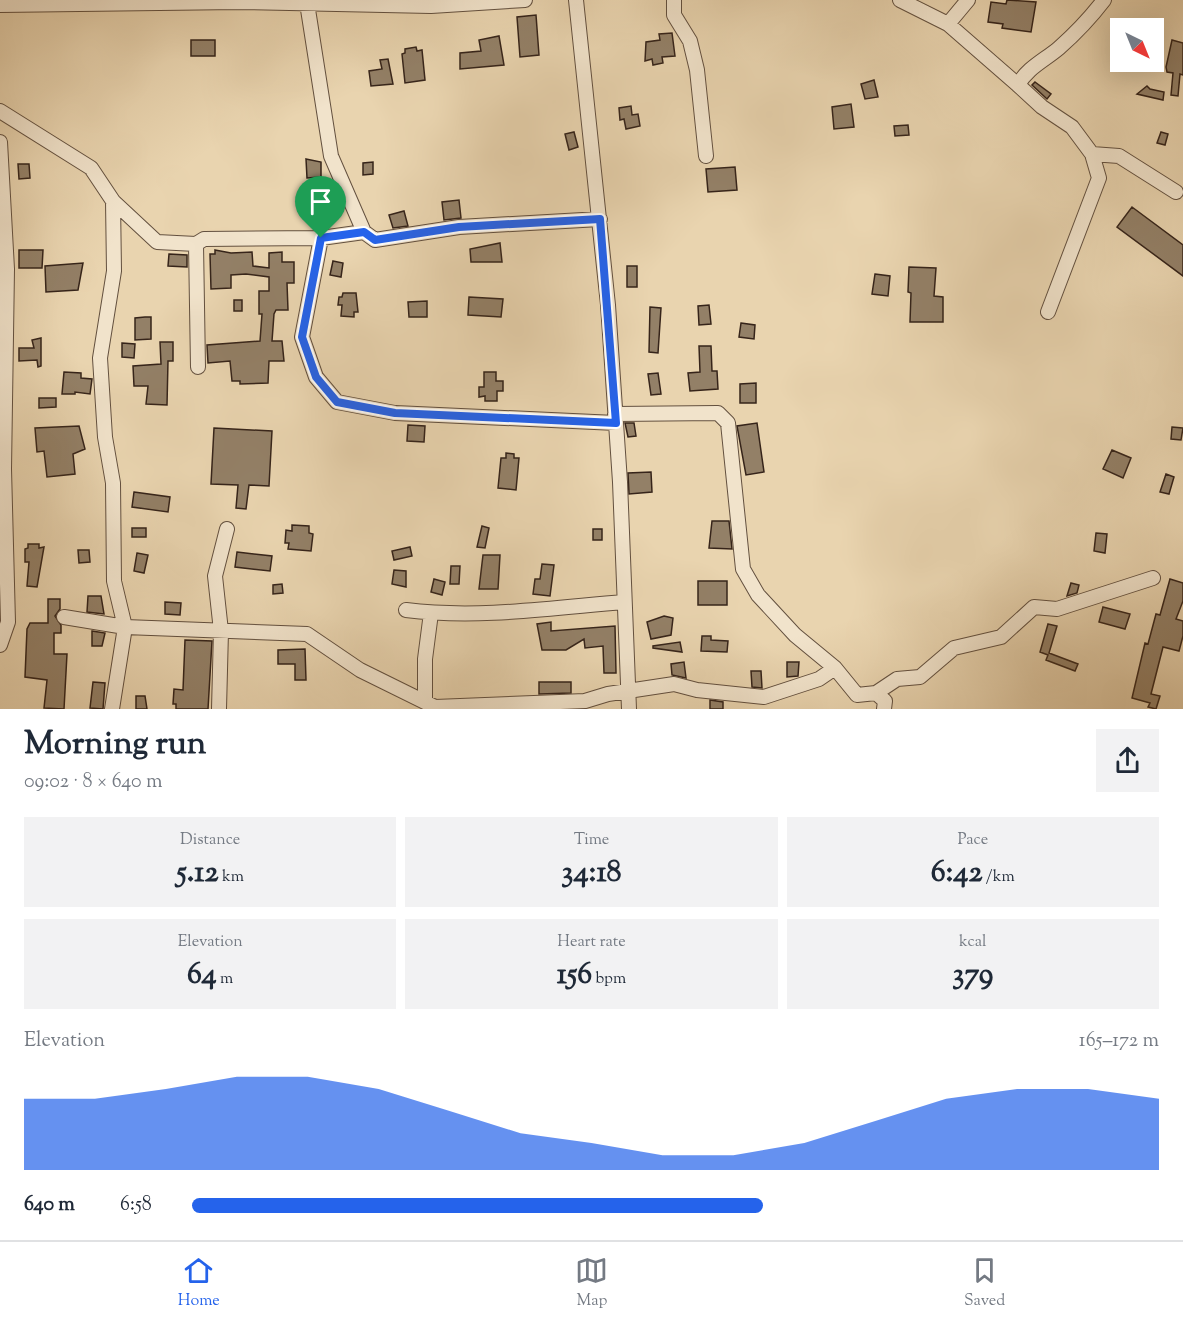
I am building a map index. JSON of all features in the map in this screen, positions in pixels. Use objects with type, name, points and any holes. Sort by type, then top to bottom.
[{"type":"street","points":[[0,5],[238,1],[431,3],[525,0]]},
{"type":"street","points":[[576,0],[600,219],[616,418],[629,709]]},
{"type":"street","points":[[675,0],[674,15],[690,40],[697,70],[706,156]]},
{"type":"street","points":[[900,0],[948,24],[1042,107],[1072,127],[1092,154],[1099,178],[1048,312]]},
{"type":"street","points":[[948,24],[968,0]]},
{"type":"street","points":[[1018,85],[1023,76],[1088,22],[1104,0]]},
{"type":"street","points":[[308,3],[331,156],[364,232],[375,240],[459,227],[600,219]]},
{"type":"street","points":[[0,111],[91,168],[113,201],[157,242],[196,244],[204,238],[321,238],[364,232]]},
{"type":"street","points":[[0,142],[7,269],[4,622],[0,645]]},
{"type":"street","points":[[1092,154],[1119,156],[1176,192]]},
{"type":"street","points":[[112,709],[125,627],[114,581],[113,483],[105,436],[100,358],[114,271],[113,201]]},
{"type":"street","points":[[321,238],[302,337],[316,377],[337,402],[395,413],[616,418],[718,413],[728,423],[743,569],[758,596],[795,635],[835,668],[857,695],[876,693],[897,679],[920,677],[954,648],[1001,636],[1034,607],[1056,609],[1153,578]]},
{"type":"street","points":[[196,244],[198,367]]},
{"type":"street","points":[[219,709],[221,631],[215,576],[227,529]]},
{"type":"street","points":[[406,610],[431,613],[519,611],[623,602]]},
{"type":"street","points":[[424,702],[424,658],[431,613]]},
{"type":"street","points":[[64,617],[125,627],[307,634],[360,670],[435,707],[585,701],[629,690],[674,684],[762,703],[819,679],[835,668]]},
{"type":"street","points":[[876,693],[885,701],[884,709]]},
{"type":"building","points":[[1007,0],[1036,2],[1031,32],[1002,28],[1003,24],[988,22],[991,2],[1006,4]]},
{"type":"building","points":[[536,15],[539,55],[520,57],[517,17]]},
{"type":"building","points":[[672,33],[675,56],[662,57],[663,63],[653,65],[652,59],[645,61],[646,42],[660,40],[659,34]]},
{"type":"building","points":[[499,36],[504,65],[460,69],[460,53],[481,51],[479,40]]},
{"type":"building","points":[[191,40],[215,40],[215,56],[191,56]]},
{"type":"building","points":[[1172,40],[1183,43],[1183,75],[1180,74],[1178,96],[1171,95],[1173,73],[1167,72],[1166,67]]},
{"type":"building","points":[[416,47],[417,51],[422,50],[425,80],[405,83],[402,54],[405,53],[405,49]]},
{"type":"building","points":[[388,59],[393,84],[371,86],[369,71],[382,69],[380,60]]},
{"type":"building","points":[[874,80],[878,97],[865,99],[861,84]]},
{"type":"building","points":[[1035,82],[1051,94],[1047,99],[1032,85]]},
{"type":"building","points":[[1147,86],[1150,89],[1164,92],[1163,100],[1137,94]]},
{"type":"building","points":[[851,104],[854,127],[834,129],[832,107]]},
{"type":"building","points":[[631,106],[632,115],[638,114],[640,126],[626,129],[624,119],[620,120],[619,108]]},
{"type":"building","points":[[908,125],[909,135],[895,136],[894,126]]},
{"type":"building","points":[[574,132],[578,147],[569,150],[565,134]]},
{"type":"building","points":[[1161,132],[1168,134],[1165,145],[1157,143]]},
{"type":"building","points":[[306,159],[321,162],[321,177],[307,178]]},
{"type":"building","points":[[373,162],[373,174],[363,175],[363,163]]},
{"type":"building","points":[[18,164],[29,164],[30,178],[19,179]]},
{"type":"building","points":[[735,167],[737,190],[708,192],[706,169]]},
{"type":"building","points":[[459,200],[461,218],[444,220],[442,202]]},
{"type":"building","points":[[1132,207],[1183,245],[1183,276],[1117,227]]},
{"type":"building","points":[[404,211],[408,226],[393,228],[389,215]]},
{"type":"building","points":[[500,243],[502,262],[471,262],[470,249]]},
{"type":"building","points":[[19,250],[43,250],[42,268],[19,268]]},
{"type":"building","points":[[215,250],[231,253],[252,252],[253,266],[269,268],[269,253],[282,252],[282,262],[294,262],[294,283],[287,283],[288,310],[276,310],[274,314],[272,341],[282,341],[284,361],[269,361],[268,383],[240,384],[240,381],[232,381],[230,361],[208,363],[207,345],[260,341],[262,314],[259,314],[259,291],[269,291],[269,277],[246,274],[231,275],[231,288],[211,289],[210,254],[215,254]]},
{"type":"building","points":[[169,254],[187,255],[187,267],[168,266]]},
{"type":"building","points":[[333,261],[343,263],[341,277],[330,275]]},
{"type":"building","points":[[83,263],[78,290],[46,292],[45,266]]},
{"type":"building","points":[[627,266],[637,266],[637,287],[627,287]]},
{"type":"building","points":[[909,267],[936,268],[934,296],[943,297],[943,322],[910,322]]},
{"type":"building","points":[[875,274],[890,276],[888,296],[872,294]]},
{"type":"building","points":[[343,293],[356,293],[358,312],[354,312],[354,317],[341,316],[342,305],[338,305],[339,297],[342,297]]},
{"type":"building","points":[[469,297],[503,299],[501,317],[468,315]]},
{"type":"building","points":[[234,300],[242,300],[242,311],[234,311]]},
{"type":"building","points":[[427,301],[427,317],[409,317],[408,302]]},
{"type":"building","points":[[709,305],[711,324],[699,325],[698,306]]},
{"type":"building","points":[[650,307],[661,308],[658,353],[649,352]]},
{"type":"building","points":[[151,317],[151,339],[135,340],[135,318]]},
{"type":"building","points":[[741,323],[755,325],[754,339],[739,337]]},
{"type":"building","points":[[41,338],[41,366],[38,367],[37,360],[19,361],[19,348],[34,348],[32,340]]},
{"type":"building","points":[[160,342],[173,342],[173,361],[168,361],[167,405],[146,404],[148,386],[134,386],[133,366],[161,364]]},
{"type":"building","points":[[122,343],[135,344],[134,358],[122,357]]},
{"type":"building","points":[[699,346],[711,346],[712,371],[717,371],[718,389],[690,391],[688,373],[700,372]]},
{"type":"building","points":[[64,372],[81,373],[81,378],[92,379],[90,394],[75,392],[75,394],[62,394]]},
{"type":"building","points":[[484,372],[496,372],[496,381],[503,381],[503,391],[497,391],[497,401],[485,401],[485,396],[479,397],[479,387],[484,387]]},
{"type":"building","points":[[658,373],[661,394],[651,395],[648,374]]},
{"type":"building","points":[[756,383],[756,403],[740,403],[740,384]]},
{"type":"building","points":[[39,398],[56,398],[56,407],[39,408]]},
{"type":"building","points":[[625,423],[634,423],[636,436],[628,437]]},
{"type":"building","points":[[757,423],[764,472],[746,475],[737,426]]},
{"type":"building","points":[[408,425],[425,426],[424,442],[407,441]]},
{"type":"building","points":[[79,426],[85,449],[73,454],[75,474],[47,477],[44,451],[37,452],[35,428]]},
{"type":"building","points":[[1172,427],[1183,428],[1181,440],[1171,439]]},
{"type":"building","points":[[214,428],[272,431],[269,486],[249,485],[246,509],[236,508],[238,485],[211,484]]},
{"type":"building","points":[[1112,450],[1131,458],[1123,478],[1103,469]]},
{"type":"building","points":[[506,453],[514,454],[514,458],[519,458],[516,490],[498,488],[501,458],[506,458]]},
{"type":"building","points":[[651,472],[652,492],[629,494],[628,473]]},
{"type":"building","points":[[1166,474],[1174,477],[1169,494],[1160,492]]},
{"type":"building","points":[[134,492],[170,497],[168,512],[132,507]]},
{"type":"building","points":[[712,521],[729,521],[732,549],[709,548]]},
{"type":"building","points":[[292,525],[309,526],[309,533],[313,534],[311,551],[288,549],[289,543],[285,543],[286,530],[292,531]]},
{"type":"building","points":[[482,526],[489,528],[485,548],[477,547]]},
{"type":"building","points":[[132,528],[146,528],[146,537],[132,537]]},
{"type":"building","points":[[593,529],[602,529],[602,540],[593,540]]},
{"type":"building","points":[[1096,533],[1107,534],[1105,553],[1094,551]]},
{"type":"building","points":[[28,544],[39,544],[39,548],[44,547],[37,587],[27,586],[29,562],[25,562],[25,549],[28,548]]},
{"type":"building","points":[[410,547],[412,556],[394,560],[392,551]]},
{"type":"building","points":[[78,550],[89,550],[90,562],[79,563]]},
{"type":"building","points":[[237,552],[272,556],[270,571],[235,567]]},
{"type":"building","points":[[137,553],[148,555],[144,573],[134,571]]},
{"type":"building","points":[[483,555],[500,555],[498,589],[479,589]]},
{"type":"building","points":[[542,564],[554,565],[550,596],[533,594],[535,579],[540,579]]},
{"type":"building","points":[[451,566],[460,566],[459,584],[450,584]]},
{"type":"building","points":[[394,570],[406,571],[406,587],[392,584]]},
{"type":"building","points":[[434,579],[445,582],[442,595],[431,592]]},
{"type":"building","points":[[1170,579],[1183,583],[1183,601],[1176,619],[1183,621],[1183,636],[1179,651],[1163,647],[1151,694],[1160,696],[1156,709],[1148,707],[1150,703],[1132,698],[1145,643],[1148,644],[1156,614],[1160,615]]},
{"type":"building","points":[[698,581],[727,581],[727,605],[698,605]]},
{"type":"building","points":[[1071,583],[1079,585],[1077,593],[1067,596]]},
{"type":"building","points":[[282,584],[283,593],[273,594],[273,585]]},
{"type":"building","points":[[88,596],[101,596],[104,614],[87,612]]},
{"type":"building","points":[[48,599],[60,599],[60,609],[55,616],[61,625],[61,633],[54,633],[54,654],[67,654],[64,709],[44,708],[47,680],[25,677],[27,629],[30,623],[48,623]]},
{"type":"building","points":[[165,602],[181,603],[180,615],[165,614]]},
{"type":"building","points":[[1103,607],[1130,614],[1125,629],[1099,622]]},
{"type":"building","points":[[664,616],[673,618],[671,635],[651,639],[647,622]]},
{"type":"building","points":[[551,622],[551,631],[615,626],[616,673],[604,673],[603,646],[585,648],[584,639],[566,650],[542,650],[537,624]]},
{"type":"building","points":[[1048,624],[1057,626],[1049,653],[1078,664],[1075,671],[1046,660],[1048,655],[1040,652]]},
{"type":"building","points":[[92,631],[105,633],[102,646],[92,646]]},
{"type":"building","points":[[702,636],[711,636],[711,640],[728,641],[727,652],[701,651]]},
{"type":"building","points":[[185,640],[212,641],[208,709],[176,709],[176,704],[173,704],[174,689],[183,690]]},
{"type":"building","points":[[680,642],[682,652],[653,648],[653,646]]},
{"type":"building","points":[[305,649],[306,680],[295,680],[295,664],[278,664],[278,650]]},
{"type":"building","points":[[684,662],[686,678],[672,675],[671,664]]},
{"type":"building","points":[[787,662],[799,662],[798,676],[787,677]]},
{"type":"building","points":[[751,671],[761,671],[762,688],[752,687]]},
{"type":"building","points":[[93,682],[105,683],[103,709],[90,708]]},
{"type":"building","points":[[539,682],[571,682],[571,693],[539,694]]},
{"type":"building","points":[[136,696],[145,696],[147,709],[136,709]]},
{"type":"building","points":[[710,700],[723,702],[723,709],[710,709]]},
{"type":"route","points":[[600,219],[616,423],[395,413],[337,402],[316,377],[302,337],[321,238],[364,232],[375,240],[459,227],[600,219]]}]
